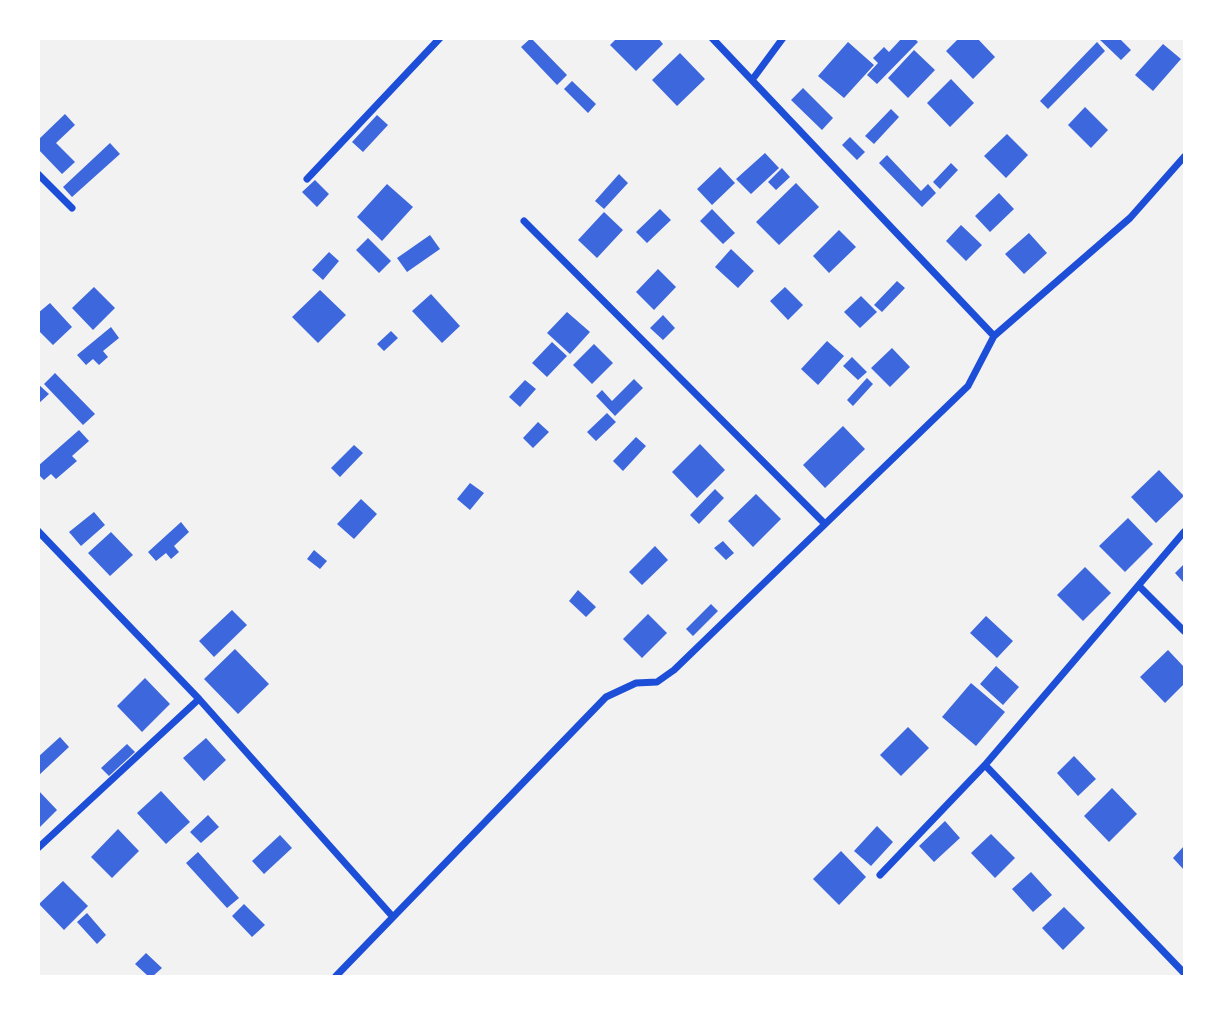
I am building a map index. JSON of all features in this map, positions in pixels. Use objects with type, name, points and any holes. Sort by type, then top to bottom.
[{"type":"street","points":[[307,178],[440,38]]},
{"type":"street","points":[[712,38],[994,336]]},
{"type":"street","points":[[752,79],[783,38]]},
{"type":"street","points":[[336,976],[606,697],[636,683],[657,682],[674,670],[968,386],[994,336],[1130,218],[1185,157]]},
{"type":"street","points":[[38,174],[72,208]]},
{"type":"street","points":[[524,221],[825,524]]},
{"type":"street","points":[[38,531],[199,699],[393,916]]},
{"type":"street","points":[[880,875],[985,765],[1185,532]]},
{"type":"street","points":[[1139,586],[1185,631]]},
{"type":"street","points":[[38,848],[199,699]]},
{"type":"street","points":[[985,765],[1185,973]]},
{"type":"building","points":[[531,38],[567,75],[557,85],[521,47]]},
{"type":"building","points":[[617,38],[658,38],[663,44],[636,71],[610,45]]},
{"type":"building","points":[[902,38],[914,38],[918,42],[877,84],[867,75],[878,63],[873,58],[884,47],[889,52]]},
{"type":"building","points":[[959,38],[977,38],[995,57],[973,79],[946,51]]},
{"type":"building","points":[[1098,38],[1119,38],[1131,50],[1121,60]]},
{"type":"building","points":[[848,42],[874,65],[844,98],[818,76]]},
{"type":"building","points":[[1097,42],[1105,51],[1048,109],[1040,101]]},
{"type":"building","points":[[1163,44],[1181,59],[1153,91],[1135,75]]},
{"type":"building","points":[[914,50],[935,70],[908,98],[888,78]]},
{"type":"building","points":[[680,53],[705,79],[677,106],[652,80]]},
{"type":"building","points":[[951,79],[974,103],[950,127],[927,103]]},
{"type":"building","points":[[572,81],[596,104],[588,113],[564,89]]},
{"type":"building","points":[[803,88],[833,118],[822,130],[791,100]]},
{"type":"building","points":[[1085,107],[1108,130],[1091,148],[1068,125]]},
{"type":"building","points":[[891,109],[899,117],[874,144],[865,136]]},
{"type":"building","points":[[65,114],[75,125],[56,143],[75,162],[62,174],[38,149],[38,140]]},
{"type":"building","points":[[377,115],[388,125],[363,152],[352,142]]},
{"type":"building","points":[[1007,134],[1028,155],[1006,178],[984,156]]},
{"type":"building","points":[[850,137],[865,152],[857,160],[842,145]]},
{"type":"building","points":[[110,143],[120,154],[72,197],[63,187]]},
{"type":"building","points":[[765,153],[779,168],[751,194],[736,179]]},
{"type":"building","points":[[887,155],[921,191],[928,184],[936,193],[922,207],[879,163]]},
{"type":"building","points":[[951,163],[958,170],[940,189],[933,182]]},
{"type":"building","points":[[720,167],[735,183],[712,205],[697,189]]},
{"type":"building","points":[[782,168],[790,177],[776,190],[768,182]]},
{"type":"building","points":[[619,174],[628,183],[604,209],[595,201]]},
{"type":"building","points":[[315,180],[329,194],[317,207],[302,192]]},
{"type":"building","points":[[796,183],[819,207],[779,245],[756,222]]},
{"type":"building","points":[[387,184],[413,207],[382,241],[357,217]]},
{"type":"building","points":[[999,193],[1014,209],[990,232],[975,216]]},
{"type":"building","points":[[660,209],[671,220],[647,243],[636,232]]},
{"type":"building","points":[[712,209],[735,233],[723,244],[700,221]]},
{"type":"building","points":[[604,212],[623,230],[597,258],[578,240]]},
{"type":"building","points":[[961,225],[982,245],[966,261],[946,241]]},
{"type":"building","points":[[839,230],[856,247],[829,273],[813,256]]},
{"type":"building","points":[[1029,233],[1047,253],[1024,274],[1005,254]]},
{"type":"building","points":[[430,235],[440,249],[407,272],[397,258]]},
{"type":"building","points":[[368,238],[391,261],[379,273],[356,250]]},
{"type":"building","points":[[731,249],[754,271],[738,288],[715,267]]},
{"type":"building","points":[[329,252],[339,261],[323,280],[312,270]]},
{"type":"building","points":[[658,269],[676,287],[654,310],[636,292]]},
{"type":"building","points":[[897,281],[905,288],[882,312],[874,305]]},
{"type":"building","points":[[94,287],[115,308],[93,330],[72,308]]},
{"type":"building","points":[[785,287],[803,305],[788,320],[770,301]]},
{"type":"building","points":[[320,290],[346,315],[318,343],[292,317]]},
{"type":"building","points":[[431,294],[460,326],[442,343],[412,311]]},
{"type":"building","points":[[861,296],[877,312],[860,328],[844,312]]},
{"type":"building","points":[[50,303],[72,327],[53,345],[38,330],[38,313]]},
{"type":"building","points":[[567,312],[590,332],[570,354],[547,333]]},
{"type":"building","points":[[663,315],[675,328],[663,340],[650,328]]},
{"type":"building","points":[[111,327],[119,338],[103,351],[108,357],[99,365],[93,359],[86,365],[77,355]]},
{"type":"building","points":[[391,331],[398,338],[384,351],[377,344]]},
{"type":"building","points":[[827,341],[844,356],[818,385],[801,369]]},
{"type":"building","points":[[552,342],[567,356],[547,377],[532,363]]},
{"type":"building","points":[[594,344],[613,363],[592,384],[573,365]]},
{"type":"building","points":[[892,348],[910,367],[890,387],[871,368]]},
{"type":"building","points":[[852,357],[867,372],[858,380],[843,366]]},
{"type":"building","points":[[55,373],[95,414],[83,425],[44,384]]},
{"type":"building","points":[[867,378],[873,384],[853,406],[847,400]]},
{"type":"building","points":[[634,379],[643,388],[615,416],[596,396],[602,390],[612,401]]},
{"type":"building","points":[[525,380],[536,389],[520,407],[509,397]]},
{"type":"building","points":[[38,384],[49,394],[38,404]]},
{"type":"building","points":[[607,413],[616,422],[596,441],[587,432]]},
{"type":"building","points":[[538,422],[549,432],[533,448],[523,438]]},
{"type":"building","points":[[843,426],[865,449],[825,488],[803,465]]},
{"type":"building","points":[[79,430],[89,441],[72,456],[77,461],[56,479],[51,474],[44,480],[38,474],[38,466]]},
{"type":"building","points":[[636,437],[646,446],[623,471],[613,461]]},
{"type":"building","points":[[700,444],[725,470],[697,498],[672,472]]},
{"type":"building","points":[[354,445],[363,453],[340,477],[331,468]]},
{"type":"building","points":[[1159,470],[1184,496],[1156,523],[1131,497]]},
{"type":"building","points":[[470,483],[484,493],[470,510],[457,499]]},
{"type":"building","points":[[715,489],[724,498],[699,524],[690,515]]},
{"type":"building","points":[[756,494],[781,519],[753,547],[728,521]]},
{"type":"building","points":[[361,499],[377,514],[354,539],[337,524]]},
{"type":"building","points":[[94,512],[105,525],[81,546],[69,532]]},
{"type":"building","points":[[1128,518],[1153,544],[1125,572],[1099,546]]},
{"type":"building","points":[[181,522],[189,532],[174,546],[179,552],[171,559],[166,553],[156,561],[148,552]]},
{"type":"building","points":[[111,532],[133,555],[110,576],[88,553]]},
{"type":"building","points":[[723,541],[734,553],[726,560],[714,548]]},
{"type":"building","points":[[655,546],[668,560],[642,585],[629,572]]},
{"type":"building","points":[[314,550],[327,561],[320,569],[307,559]]},
{"type":"building","points":[[1184,564],[1184,583],[1175,573]]},
{"type":"building","points":[[1085,567],[1111,593],[1083,621],[1057,595]]},
{"type":"building","points":[[578,590],[596,607],[586,617],[569,601]]},
{"type":"building","points":[[711,604],[718,611],[693,636],[686,629]]},
{"type":"building","points":[[232,610],[247,625],[214,657],[199,641]]},
{"type":"building","points":[[648,614],[667,633],[642,658],[623,639]]},
{"type":"building","points":[[986,616],[1013,641],[997,658],[970,633]]},
{"type":"building","points":[[235,649],[269,684],[238,714],[204,679]]},
{"type":"building","points":[[1168,650],[1184,667],[1184,684],[1165,703],[1140,677]]},
{"type":"building","points":[[996,666],[1019,687],[1003,705],[980,684]]},
{"type":"building","points":[[145,678],[170,704],[142,732],[117,706]]},
{"type":"building","points":[[971,683],[1005,712],[976,746],[942,717]]},
{"type":"building","points":[[908,727],[929,748],[901,776],[880,755]]},
{"type":"building","points":[[60,737],[69,747],[38,776],[38,757]]},
{"type":"building","points":[[206,738],[226,760],[204,781],[183,758]]},
{"type":"building","points":[[127,744],[135,752],[109,776],[101,768]]},
{"type":"building","points":[[1074,756],[1096,779],[1078,796],[1057,773]]},
{"type":"building","points":[[1112,788],[1137,814],[1109,842],[1084,816]]},
{"type":"building","points":[[38,790],[57,810],[38,829]]},
{"type":"building","points":[[161,791],[190,822],[166,844],[137,813]]},
{"type":"building","points":[[208,815],[219,827],[201,843],[190,832]]},
{"type":"building","points":[[945,821],[960,838],[934,862],[919,846]]},
{"type":"building","points":[[877,826],[893,842],[871,866],[854,851]]},
{"type":"building","points":[[118,829],[139,851],[112,878],[91,857]]},
{"type":"building","points":[[991,834],[1015,858],[995,878],[971,853]]},
{"type":"building","points":[[280,835],[292,848],[264,874],[252,861]]},
{"type":"building","points":[[1184,846],[1184,870],[1173,858]]},
{"type":"building","points":[[841,851],[866,877],[839,905],[813,879]]},
{"type":"building","points":[[198,852],[239,898],[227,908],[186,863]]},
{"type":"building","points":[[1031,872],[1052,895],[1033,912],[1012,889]]},
{"type":"building","points":[[63,881],[88,906],[64,930],[39,904]]},
{"type":"building","points":[[244,904],[265,925],[252,937],[232,916]]},
{"type":"building","points":[[1064,907],[1085,928],[1063,950],[1042,928]]},
{"type":"building","points":[[87,913],[106,935],[97,944],[77,922]]},
{"type":"building","points":[[146,953],[162,968],[153,976],[148,976],[135,964]]}]
